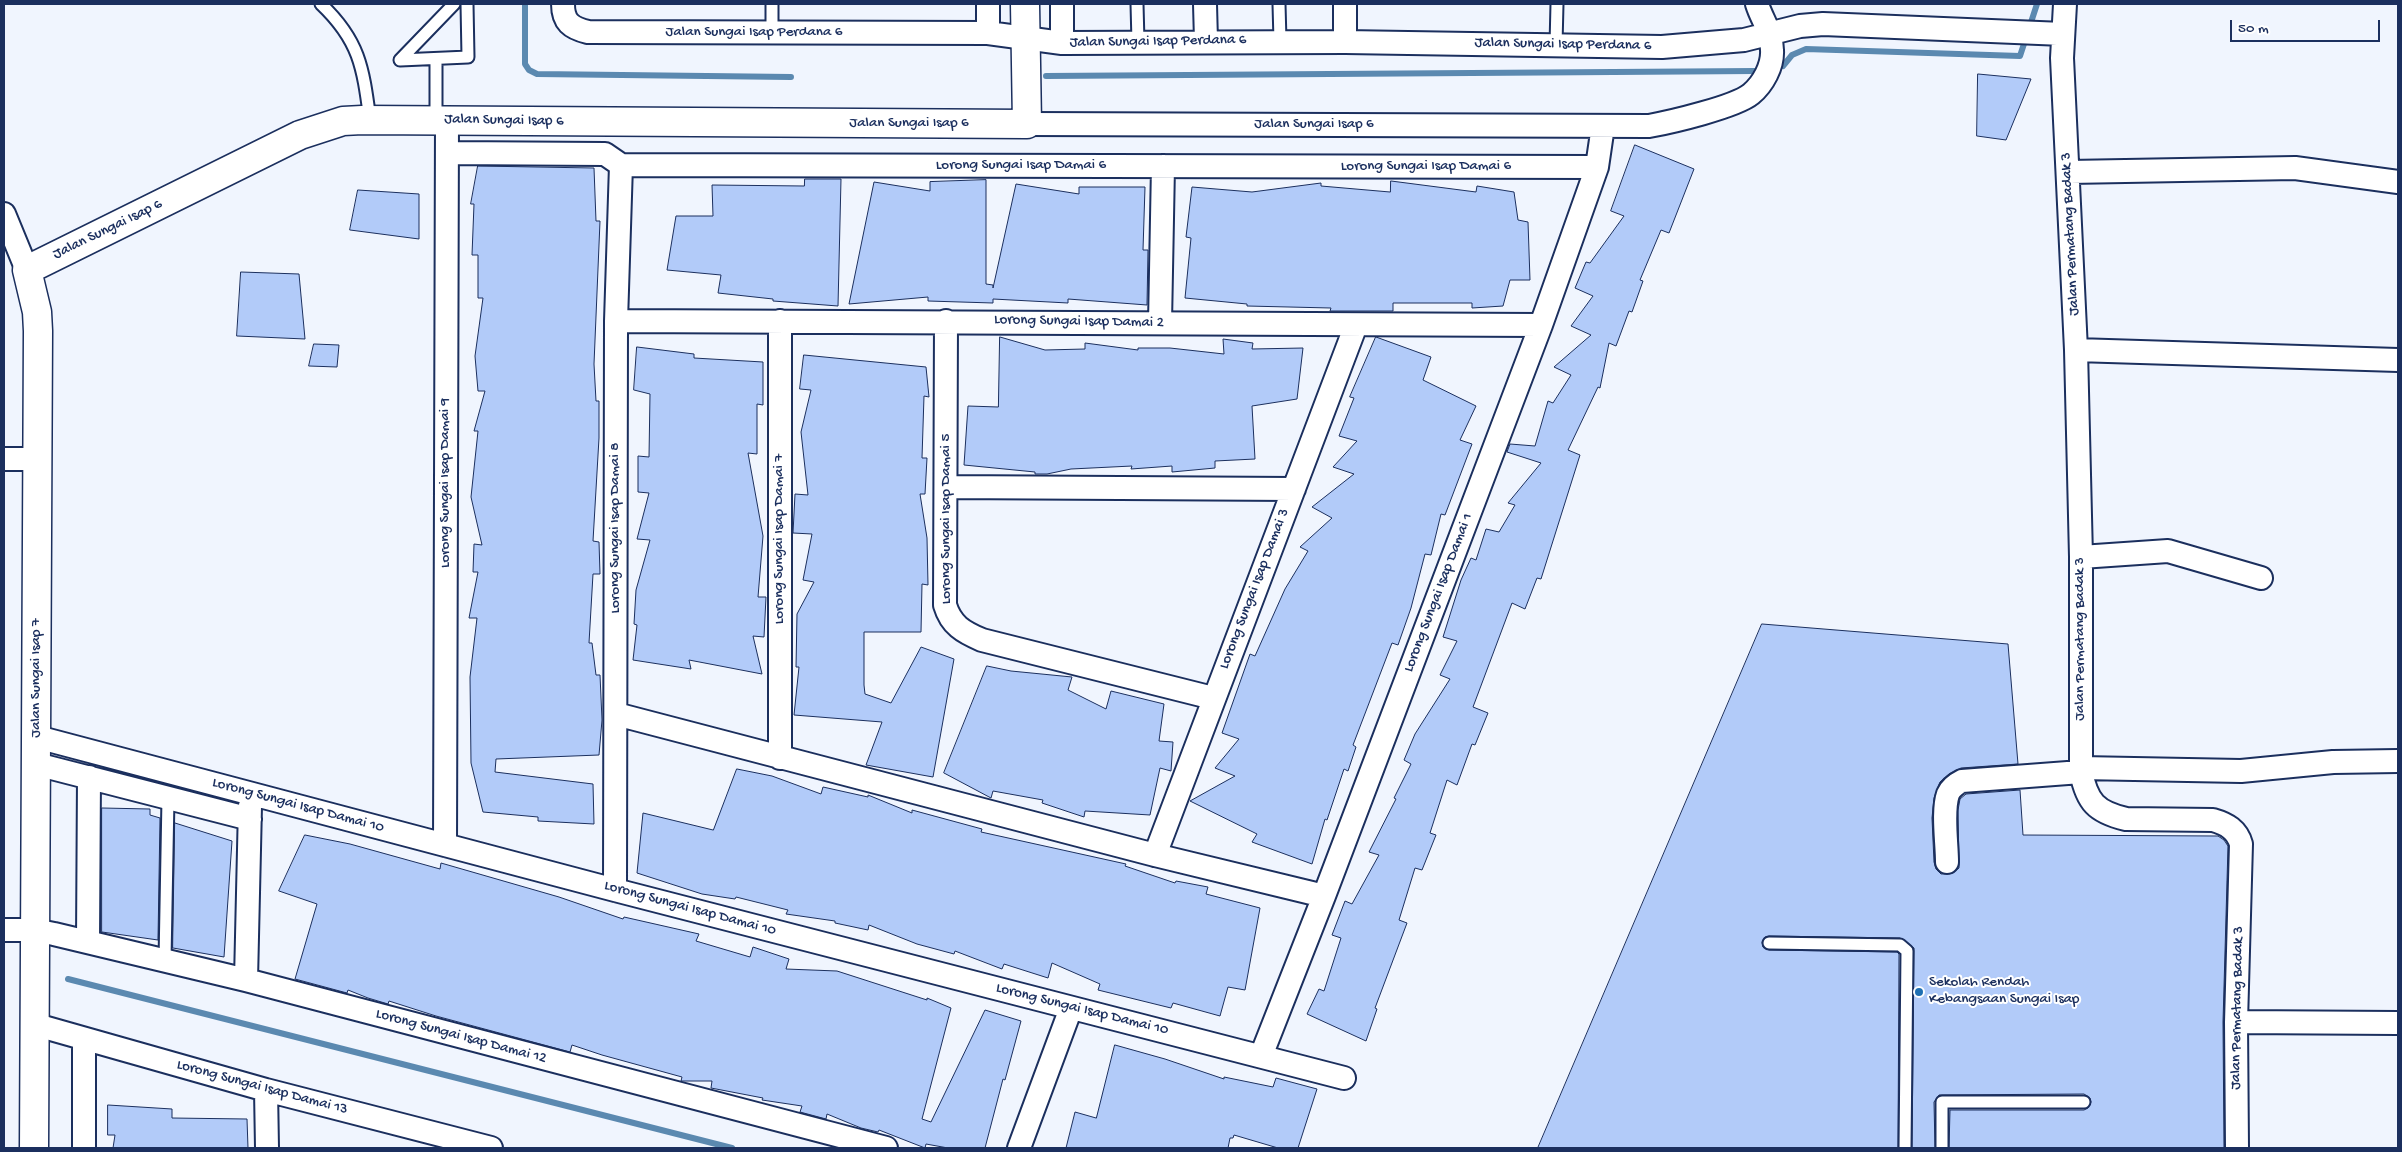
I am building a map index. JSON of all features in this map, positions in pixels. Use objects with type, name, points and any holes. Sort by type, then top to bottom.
[{"type":"street","name":"Jalan Sungai Isap Perdana 6","points":[[563,4],[565,19],[570,26],[588,32],[988,33],[1062,43],[1280,41],[1662,47],[1728,42],[1800,26],[1823,24],[2062,34]]},
{"type":"street","points":[[988,4],[988,33]]},
{"type":"street","points":[[1025,4],[1027,124]]},
{"type":"street","points":[[1062,4],[1062,43]]},
{"type":"street","points":[[1205,4],[1206,41]]},
{"type":"street","points":[[1345,4],[1345,42]]},
{"type":"street","points":[[1757,4],[1770,33]]},
{"type":"street","name":"Jalan Permatang Badak 3","points":[[2065,4],[2062,34],[2076,350],[2081,557],[2081,770],[2089,799],[2100,810],[2112,816],[2126,820],[2213,820],[2223,823],[2238,836],[2241,844],[2236,1022],[2237,1148]]},
{"type":"street","name":"Jalan Sungai Isap 6","points":[[28,270],[300,135],[343,121],[1649,126],[1676,121],[1750,95],[1766,75],[1771,62],[1770,33]]},
{"type":"street","name":"Lorong Sungai Isap Damai 9","points":[[442,120],[448,152],[445,845]]},
{"type":"street","name":"Lorong Sungai Isap Damai 1","points":[[1260,1056],[1324,896],[1541,325],[1597,167],[1603,126]]},
{"type":"street","name":"Lorong Sungai Isap Damai 6","points":[[448,152],[604,154],[620,165],[1597,167]]},
{"type":"street","name":"Lorong Sungai Isap Damai 8","points":[[615,890],[616,321],[620,165]]},
{"type":"street","points":[[1160,323],[1163,166]]},
{"type":"street","points":[[2069,172],[2294,168],[2398,182]]},
{"type":"street","name":"Jalan Sungai Isap 7","points":[[4,214],[28,270],[37,312],[37,737],[33,1024],[34,1148]]},
{"type":"street","name":"Lorong Sungai Isap Damai 2","points":[[616,321],[1541,325]]},
{"type":"street","name":"Lorong Sungai Isap Damai 7","points":[[780,321],[780,758]]},
{"type":"street","name":"Lorong Sungai Isap Damai 5","points":[[946,321],[945,605],[948,616],[957,627],[982,640],[1214,698]]},
{"type":"street","name":"Lorong Sungai Isap Damai 3","points":[[1155,854],[1356,324]]},
{"type":"street","points":[[2076,350],[2398,360]]},
{"type":"street","points":[[4,459],[37,459]]},
{"type":"street","points":[[946,487],[1294,489]]},
{"type":"street","points":[[2081,557],[2168,551],[2261,578]]},
{"type":"street","points":[[616,714],[780,758],[1324,896]]},
{"type":"street","name":"Lorong Sungai Isap Damai 10","points":[[37,737],[615,890],[1344,1078]]},
{"type":"street","points":[[1947,862],[1946,809],[1948,794],[1953,786],[1962,781],[2081,770],[2241,771],[2333,762],[2398,761]]},
{"type":"street","points":[[36,764],[250,819]]},
{"type":"street","points":[[88,941],[89,777]]},
{"type":"street","points":[[246,980],[251,794]]},
{"type":"street","name":"Lorong Sungai Isap Damai 12","points":[[4,930],[34,930],[88,941],[246,980],[886,1148]]},
{"type":"street","points":[[1019,1148],[1071,1008]]},
{"type":"street","points":[[2236,1022],[2398,1023]]},
{"type":"street","name":"Lorong Sungai Isap Damai 13","points":[[33,1024],[266,1090],[491,1148]]},
{"type":"street","points":[[84,1039],[84,1148]]},
{"type":"street","points":[[266,1090],[267,1148]]},
{"type":"lane","points":[[321,4],[343,28],[360,59],[370,120]]},
{"type":"lane","points":[[454,4],[400,60],[468,57],[467,4]]},
{"type":"lane","points":[[772,4],[772,33]]},
{"type":"lane","points":[[1137,4],[1138,42]]},
{"type":"lane","points":[[1279,4],[1280,41]]},
{"type":"lane","points":[[1556,45],[1557,4]]},
{"type":"lane","points":[[436,59],[442,120]]},
{"type":"lane","points":[[165,960],[168,798]]},
{"type":"lane","points":[[1769,943],[1900,945],[1907,951],[1905,1148]]},
{"type":"lane","points":[[1942,1148],[1942,1102],[2084,1102]]},
{"type":"building","points":[[1978,74],[2031,79],[2006,140],[1977,136]]},
{"type":"building","points":[[1635,145],[1694,169],[1669,233],[1661,230],[1640,280],[1643,281],[1632,312],[1629,311],[1616,346],[1609,343],[1600,388],[1598,387],[1568,450],[1580,455],[1541,579],[1537,578],[1525,609],[1512,603],[1473,707],[1488,713],[1475,745],[1472,744],[1457,785],[1447,780],[1430,833],[1436,835],[1422,870],[1415,868],[1399,920],[1407,923],[1375,1008],[1377,1009],[1366,1041],[1307,1014],[1319,989],[1324,991],[1341,938],[1332,935],[1345,901],[1352,904],[1379,855],[1369,852],[1396,799],[1394,798],[1411,764],[1404,760],[1415,734],[1450,679],[1440,675],[1457,641],[1443,637],[1461,580],[1471,558],[1476,560],[1486,529],[1499,532],[1515,505],[1508,503],[1541,463],[1507,452],[1510,444],[1535,446],[1548,401],[1553,403],[1571,375],[1554,367],[1591,335],[1571,326],[1593,296],[1575,288],[1586,262],[1590,263],[1624,216],[1611,211]]},
{"type":"building","points":[[478,166],[594,168],[596,221],[600,221],[594,364],[596,401],[599,401],[599,438],[593,541],[599,542],[600,574],[593,574],[589,643],[592,643],[596,675],[600,675],[602,720],[599,755],[496,759],[495,772],[593,784],[594,824],[538,821],[538,817],[483,812],[471,763],[470,677],[477,618],[469,618],[478,572],[473,572],[474,544],[482,545],[471,497],[478,431],[474,431],[485,391],[478,391],[475,356],[483,298],[478,298],[478,255],[472,255],[474,204],[471,204]]},
{"type":"building","points":[[805,179],[841,179],[838,306],[773,301],[773,299],[718,293],[721,275],[667,270],[676,216],[713,216],[712,185],[804,186]]},
{"type":"building","points":[[986,180],[986,284],[993,285],[993,288],[1016,184],[1079,194],[1079,187],[1145,187],[1143,250],[1148,250],[1147,305],[1068,299],[1068,303],[993,299],[993,303],[928,301],[928,297],[849,304],[874,182],[930,191],[930,182]]},
{"type":"building","points":[[1391,181],[1476,192],[1477,186],[1514,192],[1518,220],[1528,222],[1530,280],[1510,280],[1503,306],[1472,308],[1472,303],[1393,303],[1393,311],[1330,311],[1331,308],[1247,306],[1247,304],[1185,298],[1191,238],[1186,237],[1192,187],[1252,192],[1321,183],[1321,186],[1390,192]]},
{"type":"building","points":[[358,190],[419,194],[419,239],[350,230]]},
{"type":"building","points":[[241,272],[299,274],[305,339],[237,336]]},
{"type":"building","points":[[1000,337],[1045,350],[1085,349],[1085,343],[1138,350],[1138,348],[1170,348],[1224,354],[1223,339],[1253,343],[1252,349],[1303,348],[1297,399],[1252,406],[1255,459],[1215,461],[1215,468],[1172,472],[1172,466],[1131,469],[1132,466],[1071,469],[1047,474],[1035,474],[1035,472],[964,465],[968,406],[998,407]]},
{"type":"building","points":[[1376,337],[1431,357],[1423,380],[1476,406],[1460,440],[1472,444],[1445,515],[1441,514],[1431,555],[1425,554],[1411,608],[1398,645],[1392,643],[1353,745],[1356,747],[1348,771],[1344,769],[1327,820],[1325,819],[1312,864],[1252,842],[1257,834],[1190,801],[1235,776],[1215,768],[1239,739],[1222,733],[1250,654],[1255,656],[1285,589],[1308,551],[1300,547],[1332,518],[1312,507],[1354,474],[1333,467],[1357,441],[1339,436],[1354,398],[1350,397]]},
{"type":"building","points":[[314,344],[339,345],[337,367],[309,366]]},
{"type":"building","points":[[637,347],[694,354],[694,358],[763,362],[763,405],[757,404],[757,454],[748,453],[763,536],[758,597],[766,597],[764,637],[753,636],[762,674],[689,660],[691,669],[633,660],[637,625],[634,624],[636,590],[650,540],[637,539],[649,493],[638,492],[638,456],[649,457],[650,394],[634,390]]},
{"type":"building","points":[[804,355],[926,367],[929,397],[924,396],[922,458],[927,458],[925,494],[920,494],[927,538],[928,585],[922,584],[921,632],[864,632],[864,685],[865,694],[891,703],[921,647],[954,659],[933,777],[866,765],[882,722],[794,715],[799,667],[796,667],[797,614],[814,582],[803,580],[812,534],[793,533],[795,494],[808,495],[801,432],[811,390],[800,389]]},
{"type":"building","name":"Sekolah Rendah Kebangsaan Sungai Isap","points":[[1762,624],[2008,644],[2018,764],[1961,768],[1949,774],[1940,782],[1934,798],[1932,818],[1934,862],[1936,869],[1941,874],[1953,873],[1959,868],[1958,810],[1960,799],[1966,794],[2020,790],[2023,835],[2218,836],[2224,840],[2228,846],[2223,1022],[2224,1148],[1949,1148],[1950,1110],[2084,1110],[2088,1108],[2091,1102],[2090,1098],[2084,1094],[1939,1095],[1934,1102],[1935,1148],[1912,1148],[1914,948],[1900,938],[1769,936],[1765,937],[1762,942],[1763,947],[1769,950],[1897,952],[1899,954],[1898,1148],[1538,1148]]},
{"type":"building","points":[[987,666],[1011,671],[1072,677],[1068,690],[1106,709],[1111,691],[1164,704],[1159,741],[1173,742],[1171,771],[1160,768],[1150,815],[1085,811],[1084,817],[1042,803],[1043,800],[993,791],[991,798],[944,773]]},
{"type":"building","points":[[737,769],[772,776],[821,794],[823,787],[868,797],[868,795],[912,813],[912,810],[982,829],[981,832],[1126,864],[1125,866],[1175,883],[1176,881],[1208,887],[1206,894],[1260,908],[1245,990],[1228,987],[1220,1016],[1173,1003],[1171,1008],[1098,990],[1100,984],[1052,963],[1048,978],[1004,964],[1002,969],[955,951],[954,954],[917,944],[869,925],[868,930],[835,923],[835,921],[786,914],[788,910],[736,897],[735,899],[702,894],[637,873],[643,813],[713,830]]},
{"type":"building","points":[[102,808],[150,809],[150,815],[160,818],[158,940],[102,932]]},
{"type":"building","points":[[175,823],[232,841],[224,957],[173,948]]},
{"type":"building","points":[[305,835],[350,844],[440,869],[441,863],[559,897],[623,919],[624,917],[699,934],[696,941],[750,957],[753,947],[789,959],[786,969],[837,971],[927,1000],[927,998],[951,1008],[922,1119],[931,1122],[985,1010],[1021,1021],[985,1148],[948,1148],[926,1144],[925,1148],[879,1130],[878,1132],[861,1128],[827,1114],[826,1119],[800,1112],[802,1106],[762,1100],[763,1098],[711,1088],[712,1081],[681,1081],[682,1077],[572,1045],[570,1052],[436,1016],[389,1001],[388,1004],[348,990],[347,993],[295,979],[317,904],[279,891]]},
{"type":"building","points":[[1115,1045],[1165,1059],[1224,1079],[1224,1077],[1273,1087],[1276,1078],[1317,1089],[1298,1148],[1278,1148],[1234,1135],[1233,1138],[1230,1138],[1228,1148],[1066,1148],[1075,1112],[1096,1118]]},
{"type":"building","points":[[108,1105],[172,1109],[172,1118],[247,1119],[248,1148],[113,1148],[115,1135],[108,1135]]},
{"type":"waterway","points":[[525,4],[525,64],[529,70],[537,74],[791,77]]},
{"type":"waterway","points":[[1783,66],[1792,55],[1806,49],[2020,56],[2037,4]]},
{"type":"waterway","points":[[1046,76],[1755,71]]},
{"type":"waterway","points":[[68,979],[732,1148]]},
{"type":"place","name":"Sekolah Rendah Kebangsaan Sungai Isap","points":[[1919,992]]}]
